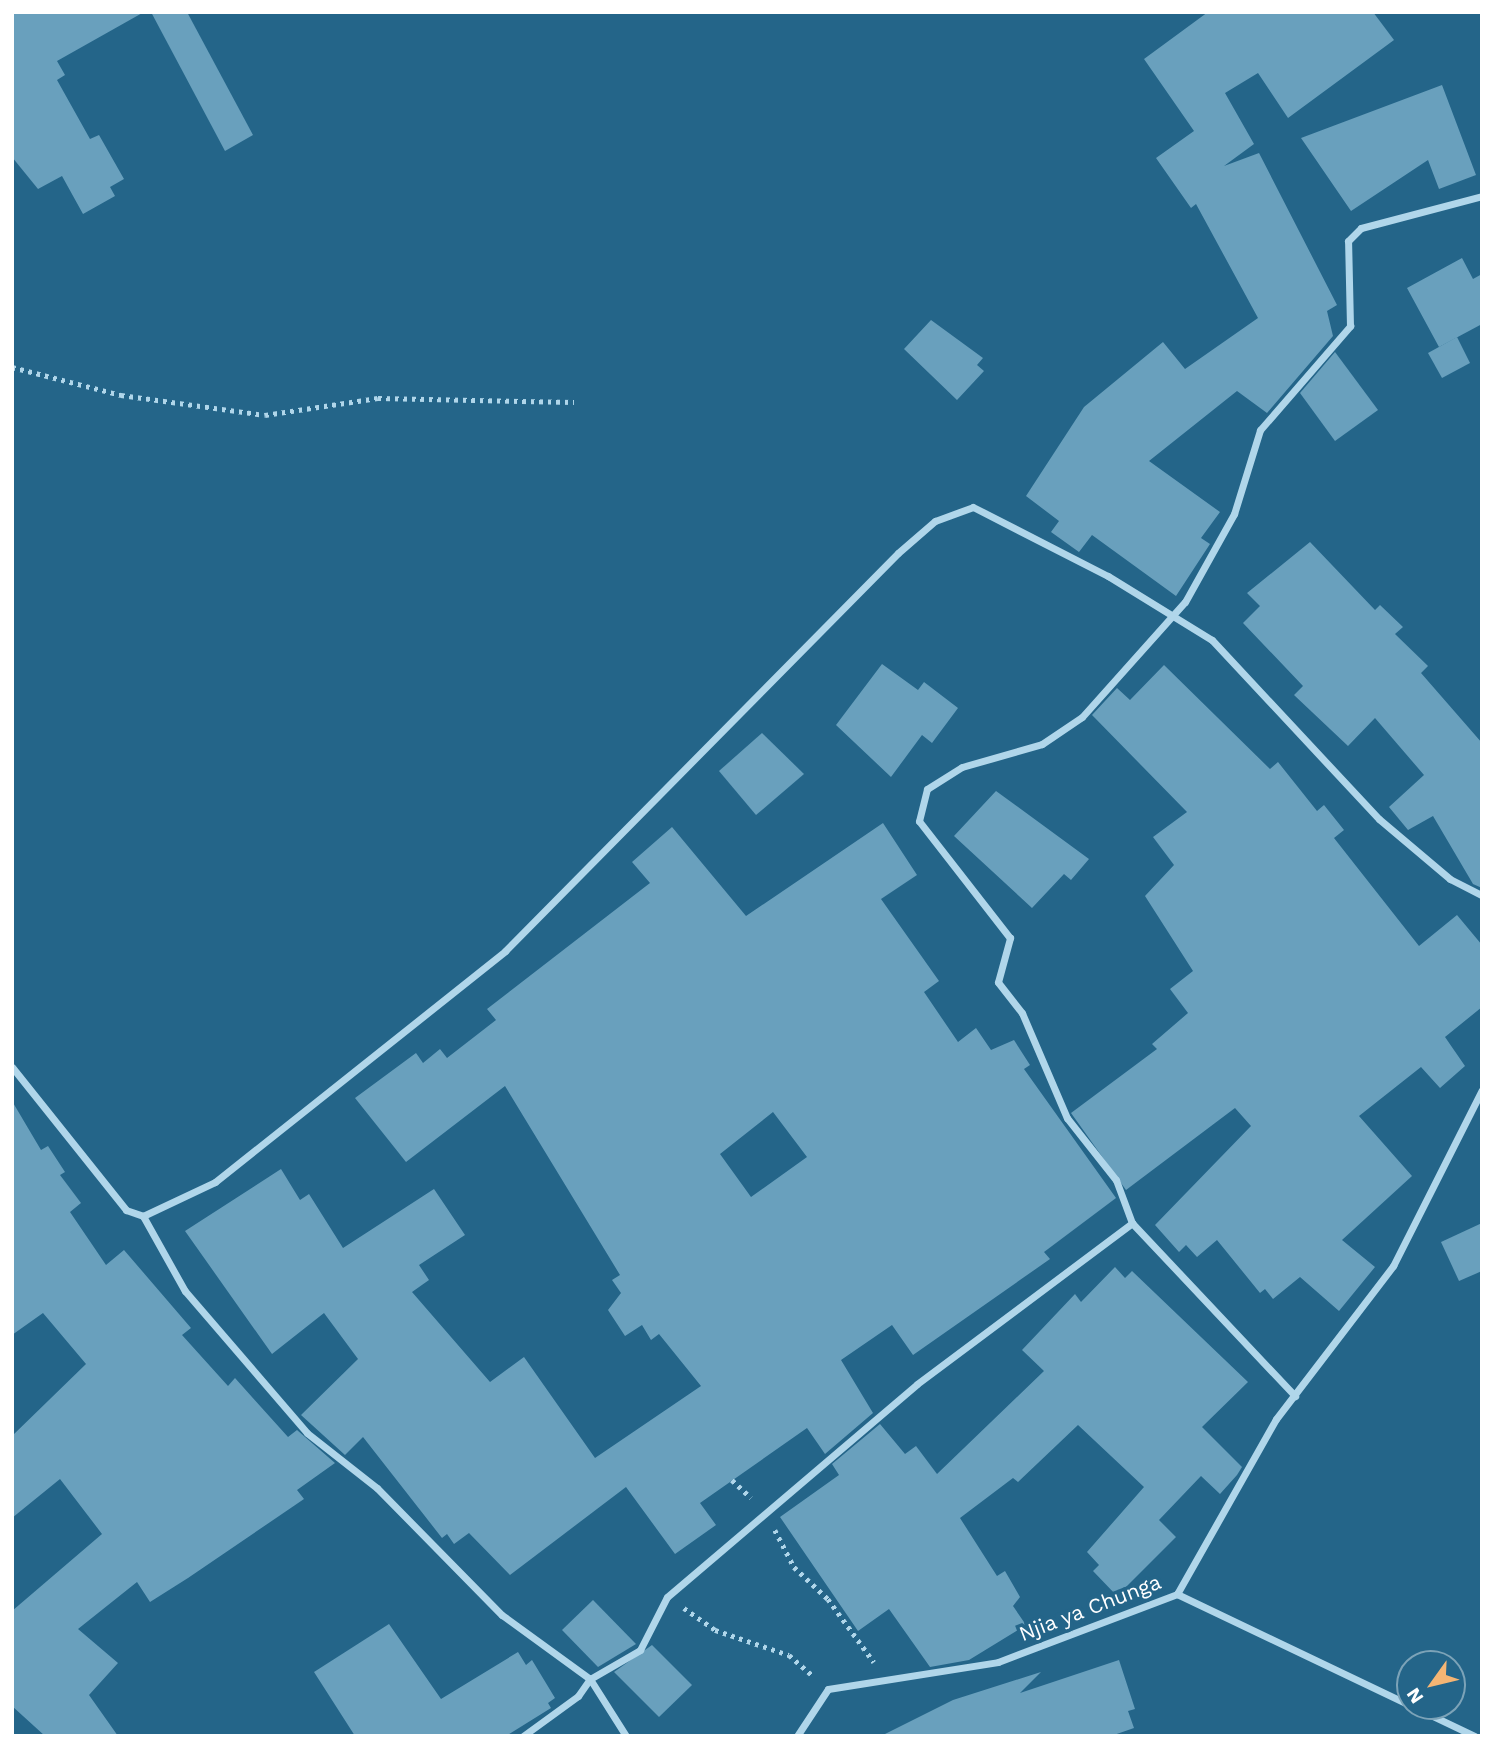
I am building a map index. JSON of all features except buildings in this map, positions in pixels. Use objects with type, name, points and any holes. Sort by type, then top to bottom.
[{"type":"street","points":[[1295,1396],[1132,1223],[1116,1180],[1067,1118],[1022,1013],[998,982],[1010,938],[919,821],[927,789],[962,767],[1042,744],[1082,717],[1171,619],[1234,514],[1260,430],[1350,326],[1349,242],[1361,228],[1482,196]]},
{"type":"street","points":[[143,1216],[215,1182],[505,951],[935,521],[973,507],[1108,576],[1171,619],[1212,640],[1379,819],[1450,879],[1482,895]]},
{"type":"street","points":[[12,1067],[103,1187],[126,1210],[143,1216],[185,1291],[307,1433],[377,1488],[502,1615],[590,1679],[626,1736]]},
{"type":"street","points":[[1177,1594],[1295,1396],[1393,1266],[1482,1090]]},
{"type":"street","points":[[523,1736],[578,1696],[590,1679],[640,1650],[667,1597],[917,1384],[1132,1223]]},
{"type":"street","name":"Njia ya Chunga","points":[[828,1689],[890,1682],[998,1662],[1177,1594],[1475,1736]]},
{"type":"street","points":[[797,1736],[828,1689]]},
{"type":"path","points":[[12,367],[121,395],[265,415],[378,398],[574,402]]},
{"type":"path","points":[[732,1480],[766,1514],[794,1567],[828,1599],[890,1682]]},
{"type":"path","points":[[667,1597],[715,1630],[789,1655],[828,1689]]}]
